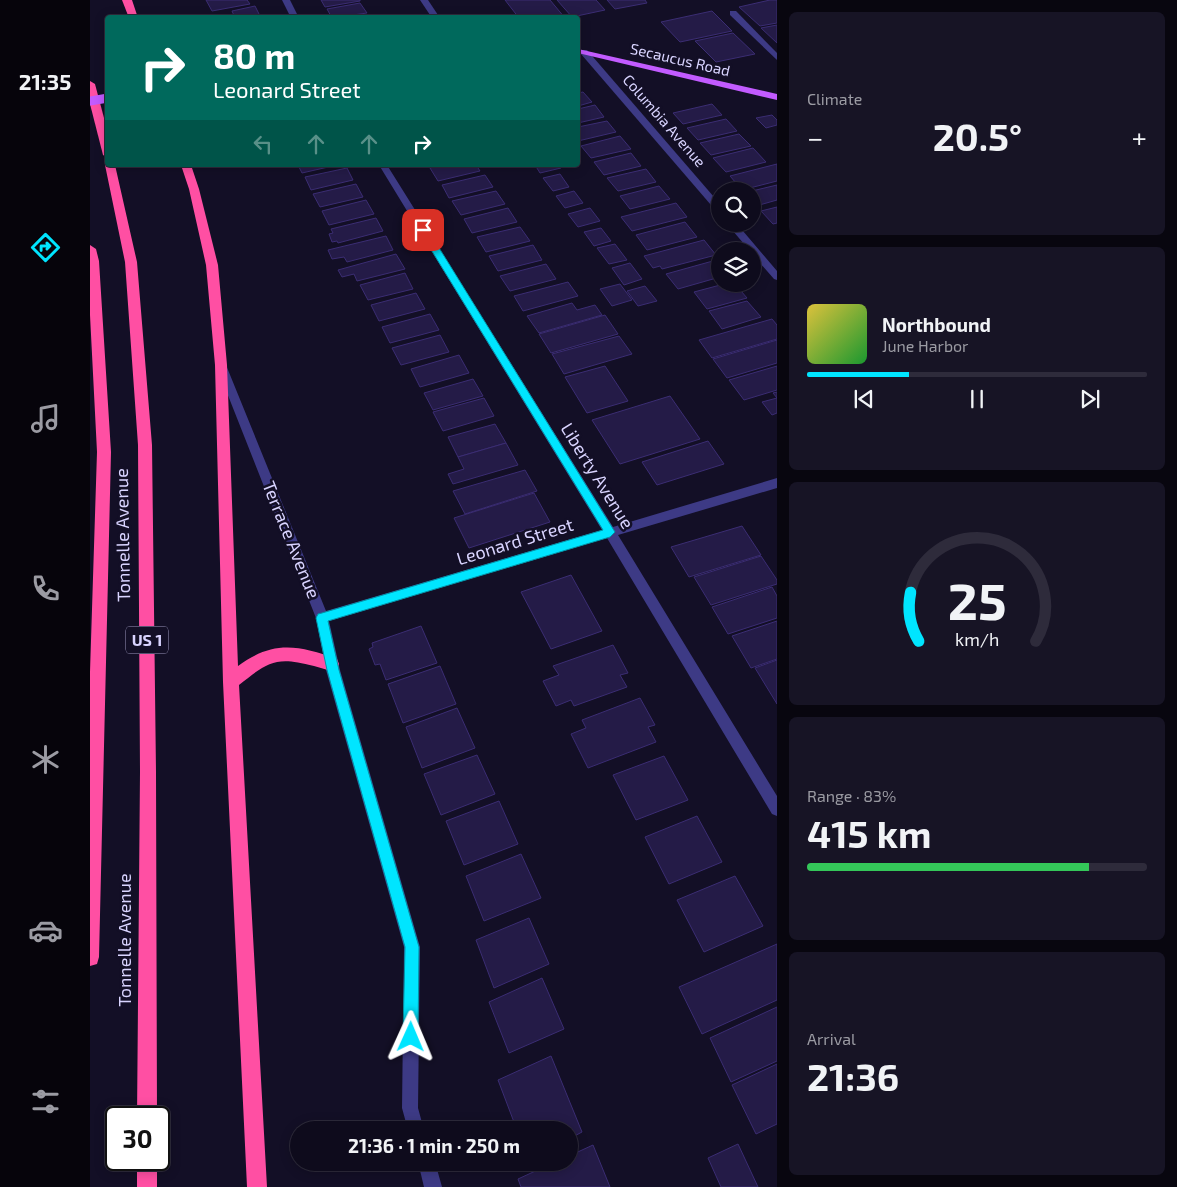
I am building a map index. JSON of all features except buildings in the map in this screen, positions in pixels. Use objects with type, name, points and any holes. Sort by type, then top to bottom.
[{"type":"highway","points":[[127,0],[133,15]]},
{"type":"highway","points":[[90,84],[105,143]]},
{"type":"highway","name":"Tonnelle Avenue","points":[[110,167],[131,262],[145,445],[148,772],[147,1106]]},
{"type":"highway","points":[[187,167],[194,189],[212,265],[221,364],[232,682],[257,1187]]},
{"type":"highway","name":"Tonnelle Avenue","points":[[90,249],[93,261],[104,452],[93,725],[90,957]]},
{"type":"highway","points":[[90,441],[104,452]]},
{"type":"highway","points":[[232,682],[261,658],[271,654],[288,652],[331,664]]},
{"type":"highway","points":[[147,1171],[147,1187]]},
{"type":"main road","name":"Secaucus Road","points":[[581,52],[777,96]]},
{"type":"main road","points":[[90,101],[105,98]]},
{"type":"street","points":[[286,0],[294,15]]},
{"type":"street","points":[[424,0],[434,15]]},
{"type":"street","points":[[733,13],[777,58]]},
{"type":"street","name":"Columbia Avenue","points":[[581,52],[711,200]]},
{"type":"street","name":"Liberty Avenue","points":[[384,167],[610,532],[777,809]]},
{"type":"street","points":[[739,232],[777,277]]},
{"type":"street","name":"Terrace Avenue","points":[[221,364],[322,618],[331,664],[412,947],[410,1108],[414,1121]]},
{"type":"street","name":"Leonard Street","points":[[322,618],[777,483]]},
{"type":"street","points":[[429,1171],[433,1187]]},
{"type":"route","points":[[411,1037],[412,947],[333,670],[322,618],[610,532],[423,230]]}]
